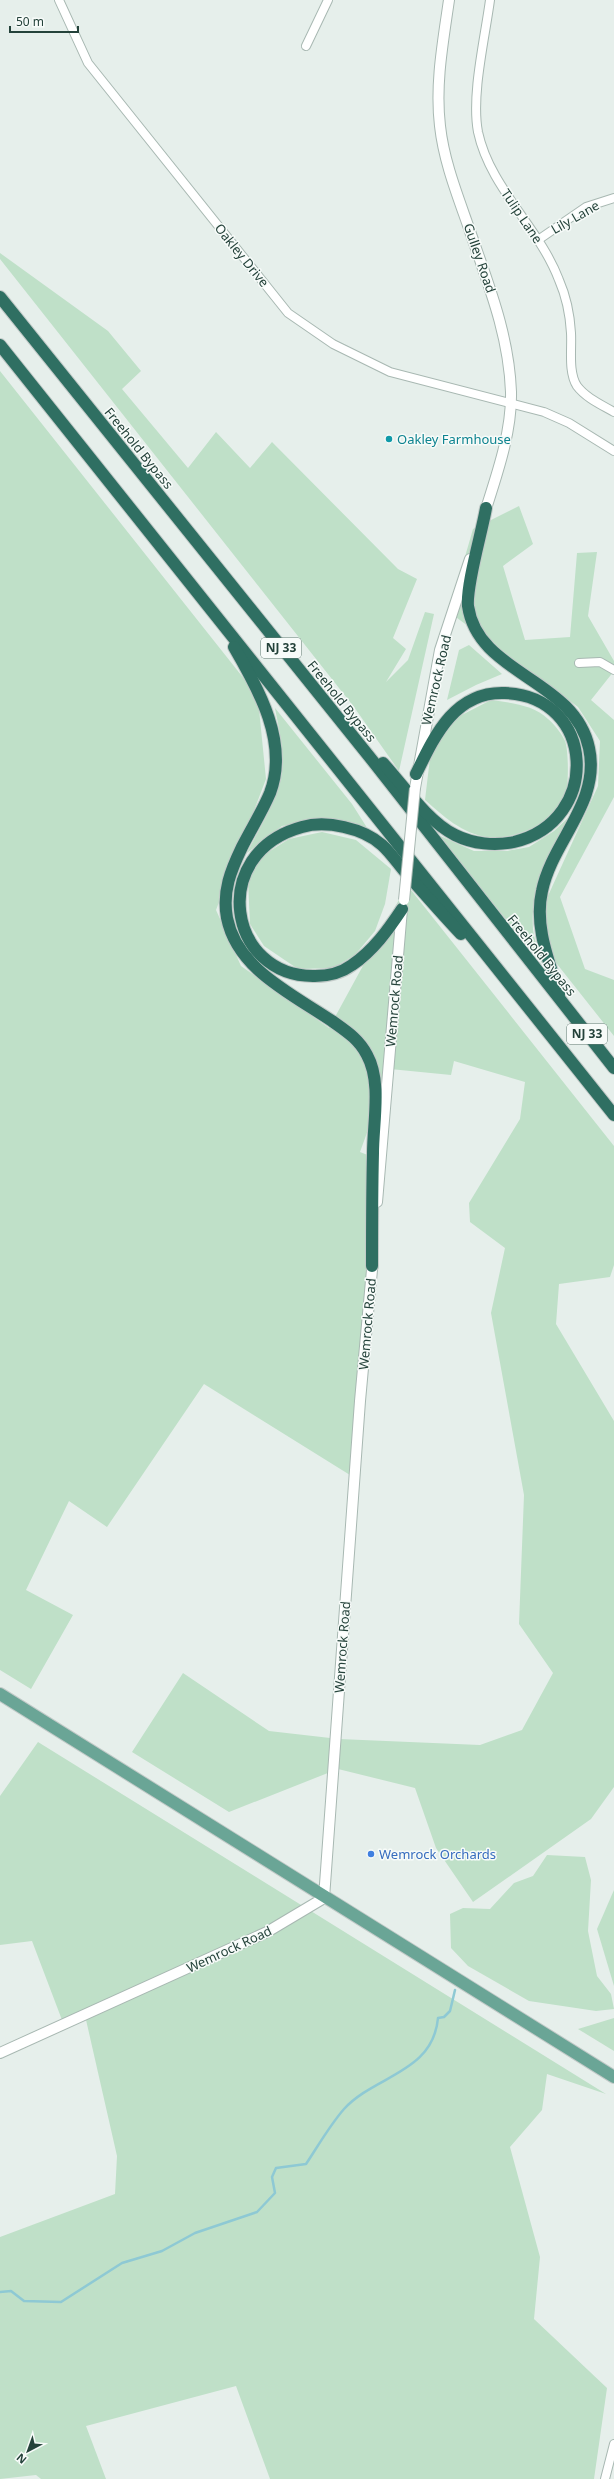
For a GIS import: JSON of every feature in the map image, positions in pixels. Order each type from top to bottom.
[{"type":"highway","name":"Freehold Bypass","points":[[0,297],[264,626],[520,951],[561,999],[614,1068]]},
{"type":"highway","name":"NJ 33","points":[[0,345],[218,620],[257,665],[614,1115]]},
{"type":"highway","points":[[486,508],[468,593],[472,620],[477,632],[489,649],[558,698],[572,713],[585,735],[591,760],[590,779],[585,798],[549,869],[541,892],[540,911],[542,938],[561,999]]},
{"type":"highway","points":[[218,620],[260,695],[273,736],[276,756],[270,793],[228,879],[225,900],[227,920],[234,940],[250,963],[353,1037],[370,1061],[374,1093],[372,1266]]},
{"type":"highway","points":[[264,626],[416,801],[438,824],[455,835],[479,843],[500,844],[528,837],[547,827],[560,815],[572,795],[577,779],[577,760],[570,734],[553,712],[530,698],[501,693],[479,696],[452,713],[437,732],[416,774]]},
{"type":"highway","points":[[403,904],[384,934],[351,966],[326,976],[308,976],[280,969],[258,951],[244,929],[239,904],[243,877],[248,864],[270,842],[288,831],[306,826],[333,825],[348,829],[382,844],[443,914],[522,999]]},
{"type":"main road","points":[[0,1694],[324,1898],[371,1923],[614,2077]]},
{"type":"street","name":"Oakley Drive","points":[[59,0],[88,63],[288,313],[333,344],[390,372],[510,403]]},
{"type":"street","points":[[306,46],[328,0]]},
{"type":"street","name":"Gulley Road","points":[[449,0],[438,91],[440,127],[448,166],[496,304],[505,337],[510,403]]},
{"type":"street","name":"Tulip Lane","points":[[490,0],[477,98],[478,131],[487,160],[495,176],[538,240],[552,264],[565,298],[571,332],[573,378],[582,391],[614,412]]},
{"type":"street","name":"Lily Lane","points":[[538,240],[586,208],[614,198]]},
{"type":"street","points":[[510,403],[544,412],[569,423],[614,451]]},
{"type":"street","name":"Wemrock Road","points":[[0,2053],[267,1932],[324,1898],[360,1401],[403,904],[416,774],[440,650],[502,454],[510,403]]},
{"type":"street","points":[[579,663],[600,662],[614,670]]},
{"type":"street","points":[[605,2479],[614,2444]]},
{"type":"green space","points":[[0,253],[108,331],[141,371],[122,389],[188,468],[216,432],[250,468],[272,442],[398,569],[417,579],[393,638],[406,649],[386,682],[408,660],[425,612],[434,614],[399,771],[354,707],[0,259]]},
{"type":"green space","points":[[0,371],[245,680],[259,709],[266,779],[216,910],[241,966],[329,1028],[407,885],[614,1146],[614,1265],[610,1277],[559,1284],[556,1324],[614,1421],[614,1787],[591,1819],[473,1902],[436,1848],[415,1788],[338,1769],[229,1812],[132,1752],[183,1673],[269,1731],[339,1739],[480,1745],[522,1730],[553,1673],[519,1624],[524,1495],[491,1313],[505,1248],[470,1222],[469,1203],[520,1119],[525,1082],[454,1061],[451,1075],[390,1069],[360,1152],[380,1160],[358,1480],[204,1384],[107,1527],[69,1501],[26,1590],[73,1615],[31,1689],[0,1670]]},
{"type":"green space","points":[[519,506],[533,544],[503,566],[525,640],[570,637],[577,553],[597,552],[588,616],[614,661],[614,671],[591,700],[614,720],[614,797],[560,897],[585,969],[614,980],[614,1036],[538,940],[547,898],[598,786],[600,741],[578,707],[449,612],[473,529]]},
{"type":"green space","points":[[469,645],[502,674],[447,700],[459,650]]},
{"type":"green space","points":[[491,700],[522,705],[542,714],[560,732],[564,738],[566,746],[568,781],[564,801],[557,810],[540,824],[509,836],[487,837],[470,832],[446,818],[425,800],[430,758],[452,720]]},
{"type":"green space","points":[[275,708],[352,804],[371,834],[327,818],[282,826],[247,853],[268,814],[280,783],[282,772],[282,748]]},
{"type":"green space","points":[[569,817],[543,871],[535,899],[533,929],[543,964],[436,834],[474,851],[507,851],[529,847],[554,831]]},
{"type":"green space","points":[[322,832],[356,840],[391,869],[385,904],[375,931],[355,955],[333,968],[298,969],[264,946],[250,924],[248,880],[262,856],[289,839]]},
{"type":"green space","points":[[38,1742],[606,2094],[547,2074],[542,2110],[510,2147],[540,2257],[534,2319],[607,2388],[594,2479],[270,2479],[236,2386],[86,2426],[106,2479],[41,2479],[36,2475],[0,2479],[0,2237],[115,2194],[117,2156],[84,2011],[62,2020],[32,1941],[0,1945],[0,1796]]},
{"type":"green space","points":[[547,1855],[585,1857],[591,1880],[588,1931],[597,1976],[611,1994],[614,2009],[596,2011],[529,2001],[468,1966],[451,1948],[450,1914],[463,1908],[490,1909],[514,1883],[533,1876]]},
{"type":"green space","points":[[614,1890],[614,1986],[597,1929]]},
{"type":"green space","points":[[614,2018],[614,2051],[578,2029]]},
{"type":"waterway","points":[[0,2292],[11,2291],[24,2301],[61,2302],[122,2263],[162,2251],[195,2233],[257,2212],[275,2193],[272,2177],[276,2168],[306,2164],[344,2109],[371,2088],[414,2062],[426,2051],[434,2036],[438,2018],[444,2017],[450,2011],[455,1990]]},
{"type":"place","name":"Oakley Farmhouse","points":[[389,439]]},
{"type":"place","name":"Wemrock Orchards","points":[[371,1854]]}]
